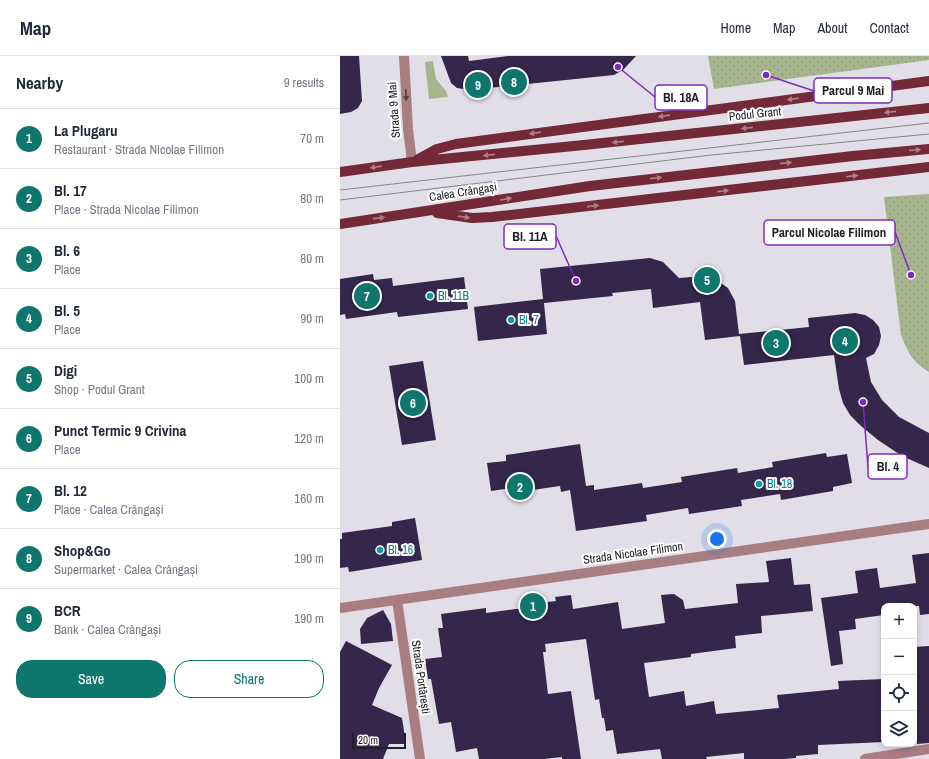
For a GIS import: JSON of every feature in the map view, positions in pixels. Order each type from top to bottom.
[{"type":"main road","points":[[340,172],[412,162],[437,149],[456,144],[929,81]]},
{"type":"main road","name":"Podul Grant","points":[[412,162],[584,146],[929,108]]},
{"type":"main road","name":"Calea Crângași","points":[[340,224],[590,186],[853,156],[929,149]]},
{"type":"main road","points":[[426,211],[472,218],[492,217],[929,167]]},
{"type":"street","name":"Strada 9 Mai","points":[[404,56],[408,129],[412,162]]},
{"type":"street","name":"Strada Nicolae Filimon","points":[[340,608],[929,524]]},
{"type":"street","name":"Strada Portărești","points":[[397,600],[420,759]]},
{"type":"street","points":[[865,759],[929,749]]},
{"type":"green space","points":[[708,56],[929,56],[929,60],[714,89]]},
{"type":"green space","points":[[433,61],[436,79],[446,91],[448,97],[429,99],[425,62]]},
{"type":"green space","points":[[929,194],[929,372],[918,364],[911,356],[901,335],[884,197]]},
{"type":"building","points":[[340,56],[359,56],[362,101],[358,108],[351,112],[340,114]]},
{"type":"building","points":[[441,56],[468,56],[469,61],[508,56],[636,56],[623,70],[614,75],[470,90],[457,88],[451,83]]},
{"type":"building","points":[[650,258],[663,262],[679,278],[704,276],[715,279],[728,288],[735,301],[739,334],[809,327],[808,318],[855,313],[865,315],[873,320],[879,327],[881,336],[879,345],[874,354],[866,358],[871,382],[882,400],[899,417],[929,433],[929,468],[902,456],[878,440],[850,415],[843,403],[839,389],[834,355],[744,365],[740,336],[705,340],[700,302],[653,308],[651,289],[612,293],[613,296],[544,303],[547,334],[478,341],[474,307],[543,299],[540,269]]},
{"type":"building","points":[[373,274],[374,280],[392,278],[393,286],[464,277],[468,309],[398,317],[397,312],[346,319],[345,314],[340,315],[340,279]]},
{"type":"building","points":[[423,361],[436,440],[402,445],[389,366]]},
{"type":"building","points":[[580,444],[586,486],[594,485],[594,490],[642,483],[643,488],[682,482],[681,477],[737,468],[738,473],[773,467],[772,462],[826,453],[827,457],[847,454],[852,483],[833,487],[833,491],[781,500],[780,494],[741,500],[742,506],[689,514],[688,508],[646,515],[647,521],[576,531],[570,490],[561,492],[560,486],[512,493],[511,488],[491,491],[487,463],[506,461],[506,455]]},
{"type":"building","name":"Bl. 16","points":[[415,518],[422,560],[349,572],[348,567],[340,568],[340,539],[342,539],[342,533],[392,526],[392,522]]},
{"type":"building","points":[[929,553],[929,614],[920,615],[919,606],[917,606],[917,603],[881,603],[881,615],[855,619],[856,629],[839,631],[843,664],[831,666],[821,598],[858,593],[855,571],[877,568],[880,588],[916,583],[912,555]]},
{"type":"building","points":[[791,558],[794,585],[810,584],[813,611],[761,616],[762,633],[735,636],[736,648],[691,654],[691,657],[644,663],[649,697],[684,691],[686,706],[714,701],[716,714],[779,708],[777,695],[839,689],[838,681],[881,679],[881,742],[818,745],[818,754],[796,756],[796,758],[784,759],[744,759],[744,753],[706,757],[707,759],[662,759],[660,749],[617,754],[613,730],[606,731],[599,699],[595,700],[586,639],[545,644],[546,652],[543,652],[548,694],[571,691],[581,759],[562,759],[562,757],[544,759],[479,759],[477,748],[456,752],[451,722],[439,724],[431,679],[428,679],[425,659],[442,657],[438,628],[443,628],[441,614],[486,608],[486,613],[524,608],[523,605],[556,601],[555,597],[571,595],[573,609],[618,602],[622,629],[665,623],[661,595],[674,594],[683,600],[685,609],[738,603],[736,584],[769,582],[766,561]]},
{"type":"building","points":[[383,610],[391,624],[393,641],[361,644],[360,629],[367,618]]},
{"type":"building","points":[[346,641],[392,665],[379,688],[372,705],[402,718],[406,744],[389,744],[383,759],[340,759],[340,652]]},
{"type":"building","points":[[929,646],[929,743],[917,744],[917,675],[917,647]]},
{"type":"tram line","points":[[340,190],[929,123]]},
{"type":"tram line","points":[[340,200],[711,155],[929,134]]},
{"type":"place","name":"Bl. 18A","points":[[618,67]]},
{"type":"place","name":"Parcul 9 Mai","points":[[766,75]]},
{"type":"place","name":"Shop&Go","points":[[514,82]]},
{"type":"place","name":"BCR","points":[[478,85]]},
{"type":"place","name":"Parcul Nicolae Filimon","points":[[911,275]]},
{"type":"place","name":"Digi","points":[[707,280]]},
{"type":"place","name":"Bl. 11A","points":[[576,281]]},
{"type":"place","name":"Bl. 12","points":[[367,296]]},
{"type":"place","name":"Bl. 11B","points":[[430,296]]},
{"type":"place","name":"Bl. 7","points":[[511,320]]},
{"type":"place","name":"Bl. 5","points":[[845,341]]},
{"type":"place","name":"Bl. 6","points":[[776,343]]},
{"type":"place","name":"Bl. 4","points":[[863,402]]},
{"type":"place","name":"Punct Termic 9 Crivina","points":[[413,403]]},
{"type":"place","name":"Bl. 18","points":[[759,484]]},
{"type":"place","name":"Bl. 17","points":[[520,487]]},
{"type":"place","name":"Bl. 16","points":[[380,550]]},
{"type":"place","name":"La Plugaru","points":[[533,606]]}]
